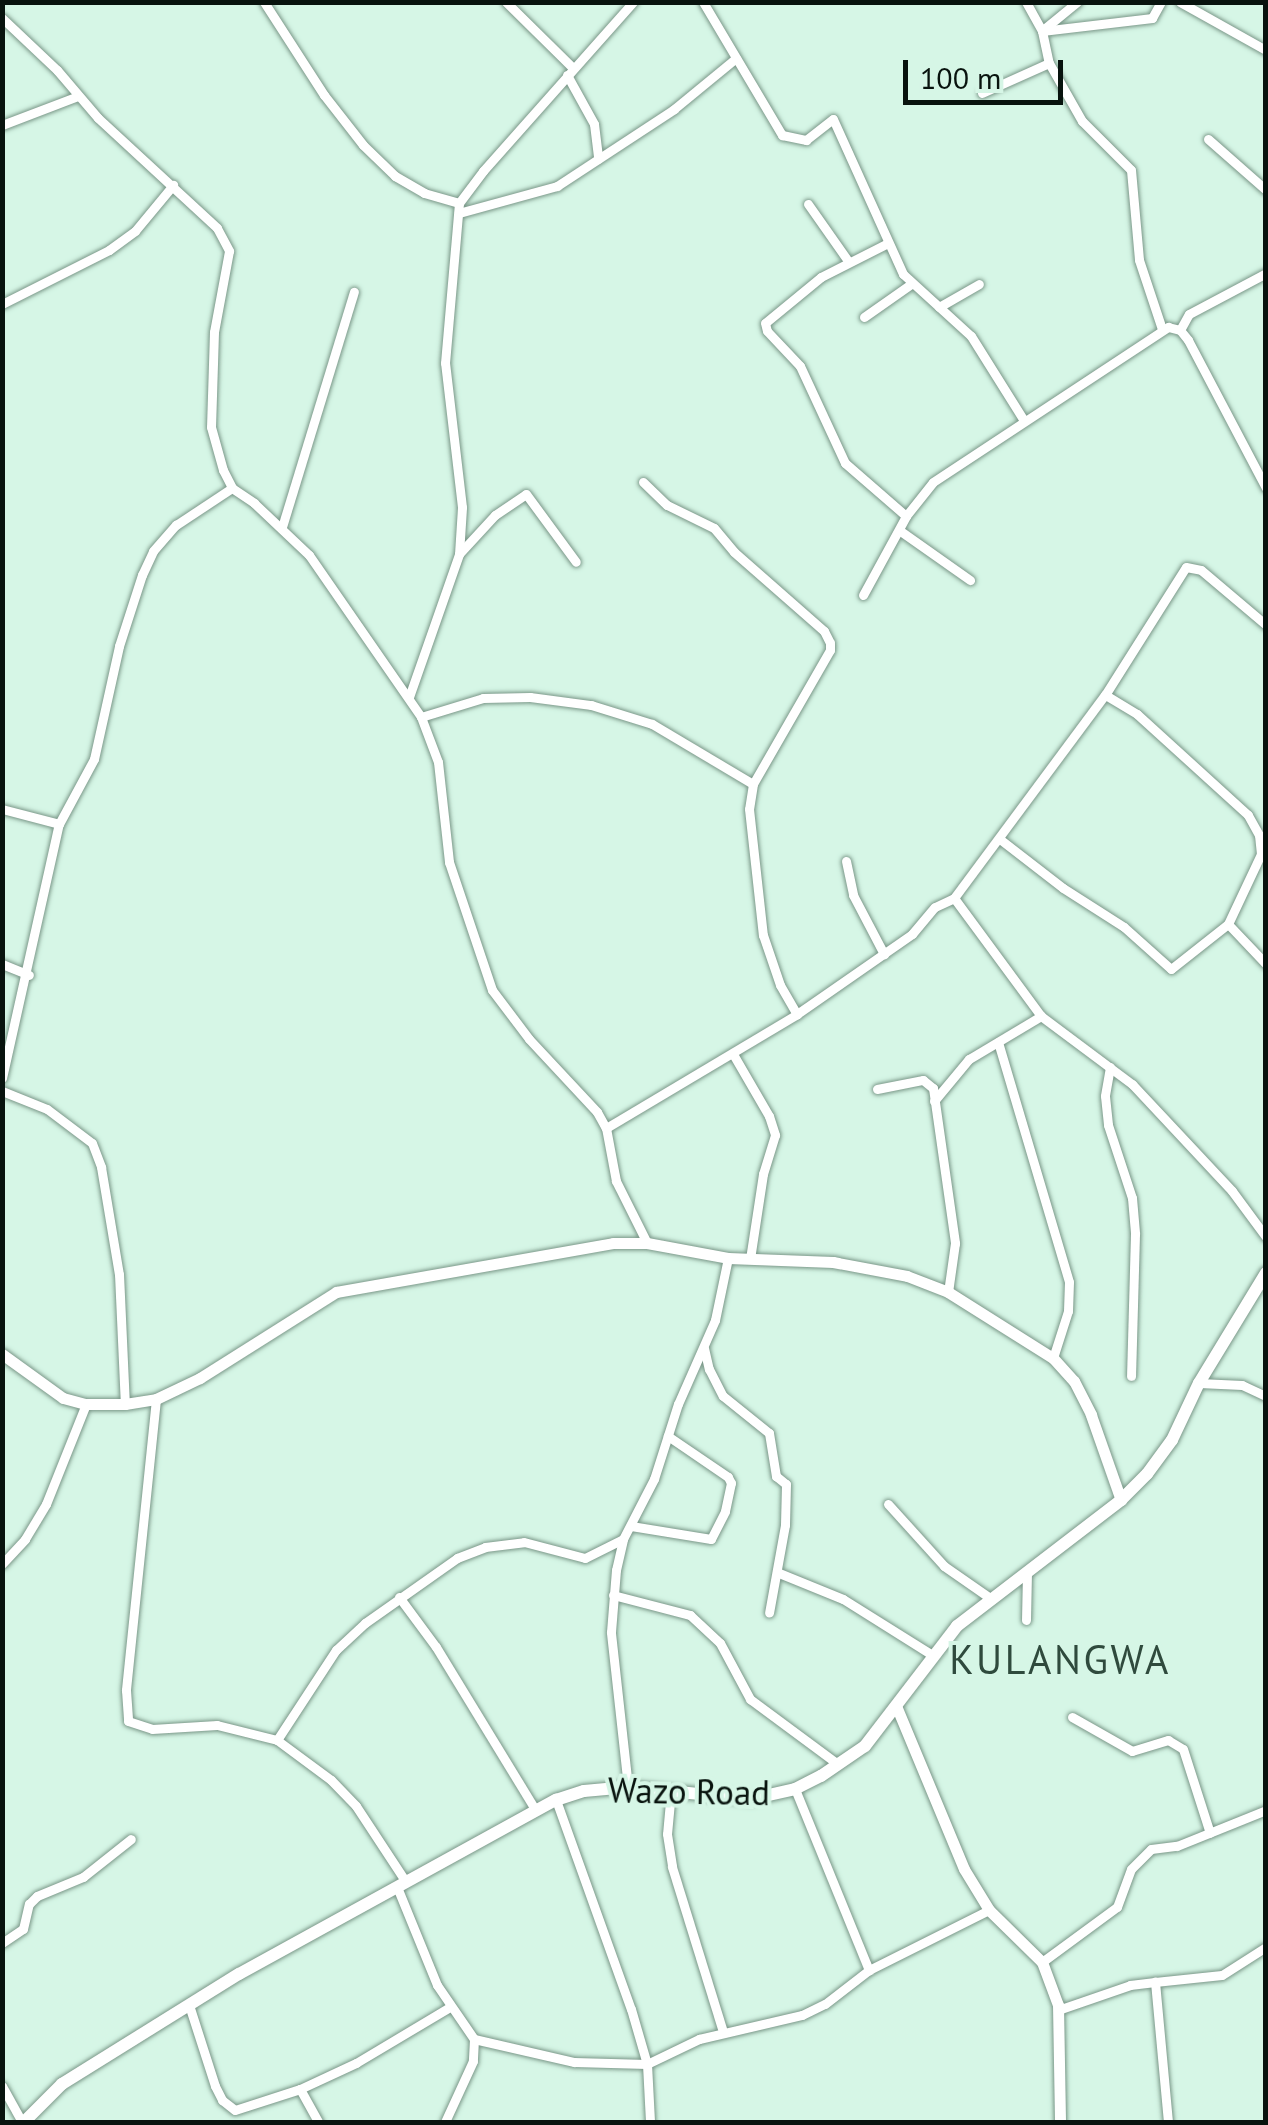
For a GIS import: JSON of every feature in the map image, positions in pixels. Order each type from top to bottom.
[{"type":"main road","name":"Wazo Road","points":[[23,2122],[62,2084],[189,2005],[535,1809],[584,1791],[628,1787],[751,1799],[795,1789],[865,1746],[957,1626],[1121,1500],[1172,1440],[1199,1383],[1266,1273]]},
{"type":"street","points":[[264,2],[324,96],[363,144],[396,176],[424,194],[459,208],[540,194],[674,108],[736,58]]},
{"type":"street","points":[[506,2],[570,71],[594,124],[598,159]]},
{"type":"street","points":[[409,697],[460,554],[462,507],[445,363],[459,208],[570,71],[633,2]]},
{"type":"street","points":[[703,2],[778,130],[788,139],[806,140],[833,119],[886,244],[911,284],[971,336],[1022,420]]},
{"type":"street","points":[[1026,2],[1042,30],[1049,63],[1082,121],[1131,170],[1140,260],[1162,329]]},
{"type":"street","points":[[1042,30],[1077,2]]},
{"type":"street","points":[[1042,30],[1152,18],[1161,2]]},
{"type":"street","points":[[1180,2],[1266,50]]},
{"type":"street","points":[[2,18],[141,160],[206,215],[228,250],[214,332],[211,426],[215,448],[232,488],[282,527],[309,555],[422,717],[438,762],[449,862],[492,990],[606,1128],[616,1181],[647,1244]]},
{"type":"street","points":[[982,94],[1049,63]]},
{"type":"street","points":[[2,125],[78,96]]},
{"type":"street","points":[[1208,139],[1266,190]]},
{"type":"street","points":[[2,304],[110,250],[135,230],[173,184]]},
{"type":"street","points":[[808,204],[848,262]]},
{"type":"street","points":[[886,244],[821,277],[765,323],[767,331],[800,366],[844,463],[906,516]]},
{"type":"street","points":[[1180,330],[1189,314],[1266,273]]},
{"type":"street","points":[[864,318],[911,284]]},
{"type":"street","points":[[939,307],[979,284]]},
{"type":"street","points":[[282,527],[354,292]]},
{"type":"street","points":[[863,594],[906,516],[933,482],[1162,329],[1180,330]]},
{"type":"street","points":[[1180,330],[1232,416],[1266,488]]},
{"type":"street","points":[[644,482],[667,505],[714,528],[830,643],[830,650],[753,784],[750,809],[754,882],[763,935],[780,985],[796,1014]]},
{"type":"street","points":[[2,1078],[29,976],[60,824],[94,759],[124,624],[153,551],[191,512],[232,488]]},
{"type":"street","points":[[460,554],[495,515],[526,494],[576,562]]},
{"type":"street","points":[[899,530],[970,580]]},
{"type":"street","points":[[606,1128],[796,1014],[912,934],[935,907],[954,898],[1001,840],[1105,695],[1186,567],[1201,570],[1266,625]]},
{"type":"street","points":[[1001,840],[1062,888],[1124,928],[1171,969],[1228,924],[1261,854],[1260,835],[1248,815],[1137,714],[1105,695]]},
{"type":"street","points":[[422,717],[483,698],[530,696],[592,705],[624,713],[666,732],[753,784]]},
{"type":"street","points":[[2,809],[60,824]]},
{"type":"street","points":[[846,861],[853,895],[884,954]]},
{"type":"street","points":[[954,898],[1041,1016],[1110,1067],[1204,1160],[1266,1236]]},
{"type":"street","points":[[1228,924],[1266,964]]},
{"type":"street","points":[[2,964],[29,976]]},
{"type":"street","points":[[934,1101],[970,1059],[1041,1016]]},
{"type":"street","points":[[998,1042],[1068,1282],[1068,1311],[1052,1358]]},
{"type":"street","points":[[733,1054],[770,1116],[774,1135],[763,1174],[750,1259]]},
{"type":"street","points":[[1110,1067],[1105,1096],[1108,1124],[1132,1198],[1135,1234],[1131,1376]]},
{"type":"street","points":[[876,1089],[930,1082],[955,1243],[948,1292]]},
{"type":"street","points":[[2,1092],[47,1109],[92,1143],[101,1167],[119,1274],[125,1404]]},
{"type":"street","points":[[2,1354],[36,1383],[86,1404],[125,1404],[156,1399],[200,1378],[336,1292],[564,1249],[647,1244],[728,1258],[834,1262],[907,1276],[948,1292],[1052,1358],[1074,1381],[1091,1415],[1121,1500]]},
{"type":"street","points":[[628,1787],[610,1632],[623,1540],[654,1479],[704,1348],[724,1294],[728,1258]]},
{"type":"street","points":[[704,1348],[708,1369],[723,1396],[769,1432],[776,1476],[786,1484],[779,1573],[770,1613]]},
{"type":"street","points":[[1199,1383],[1242,1386],[1266,1396]]},
{"type":"street","points":[[156,1399],[125,1713],[135,1726],[216,1725],[277,1740],[331,1780],[356,1806],[402,1884],[419,1948],[450,2007],[474,2039],[473,2060],[446,2122]]},
{"type":"street","points":[[2,1564],[26,1539],[46,1504],[86,1404]]},
{"type":"street","points":[[631,1526],[711,1539],[726,1511],[731,1483],[728,1477],[668,1436]]},
{"type":"street","points":[[888,1504],[944,1566],[990,1598]]},
{"type":"street","points":[[277,1740],[336,1650],[399,1597],[457,1558],[485,1547],[524,1542],[585,1558],[623,1540]]},
{"type":"street","points":[[779,1573],[843,1599],[934,1656]]},
{"type":"street","points":[[1026,1573],[1026,1620]]},
{"type":"street","points":[[613,1595],[690,1615],[720,1643],[750,1699],[838,1764]]},
{"type":"street","points":[[399,1597],[436,1647],[535,1809]]},
{"type":"street","points":[[897,1708],[945,1830],[989,1910],[1042,1962],[1058,2010],[1060,2122]]},
{"type":"street","points":[[1072,1717],[1132,1751],[1168,1740],[1184,1749],[1210,1832]]},
{"type":"street","points":[[795,1789],[868,1970]]},
{"type":"street","points":[[671,1791],[668,1834],[672,1867],[723,2032]]},
{"type":"street","points":[[556,1800],[611,1948],[647,2064],[650,2122]]},
{"type":"street","points":[[1042,1962],[1117,1907],[1132,1868],[1143,1856],[1266,1810]]},
{"type":"street","points":[[2,1942],[23,1929],[30,1904],[37,1896],[82,1876],[131,1839]]},
{"type":"street","points":[[474,2039],[574,2062],[647,2064],[723,2032],[802,2015],[826,2004],[868,1970],[989,1910]]},
{"type":"street","points":[[1058,2010],[1130,1984],[1222,1975],[1266,1947]]},
{"type":"street","points":[[1155,1982],[1168,2122]]},
{"type":"street","points":[[189,2005],[206,2062],[229,2109],[244,2108],[300,2089],[390,2045],[450,2007]]},
{"type":"street","points":[[2,2086],[23,2122]]},
{"type":"street","points":[[300,2089],[318,2122]]},
{"type":"district","name":"KULANGWA","points":[[1060,1659]]}]
